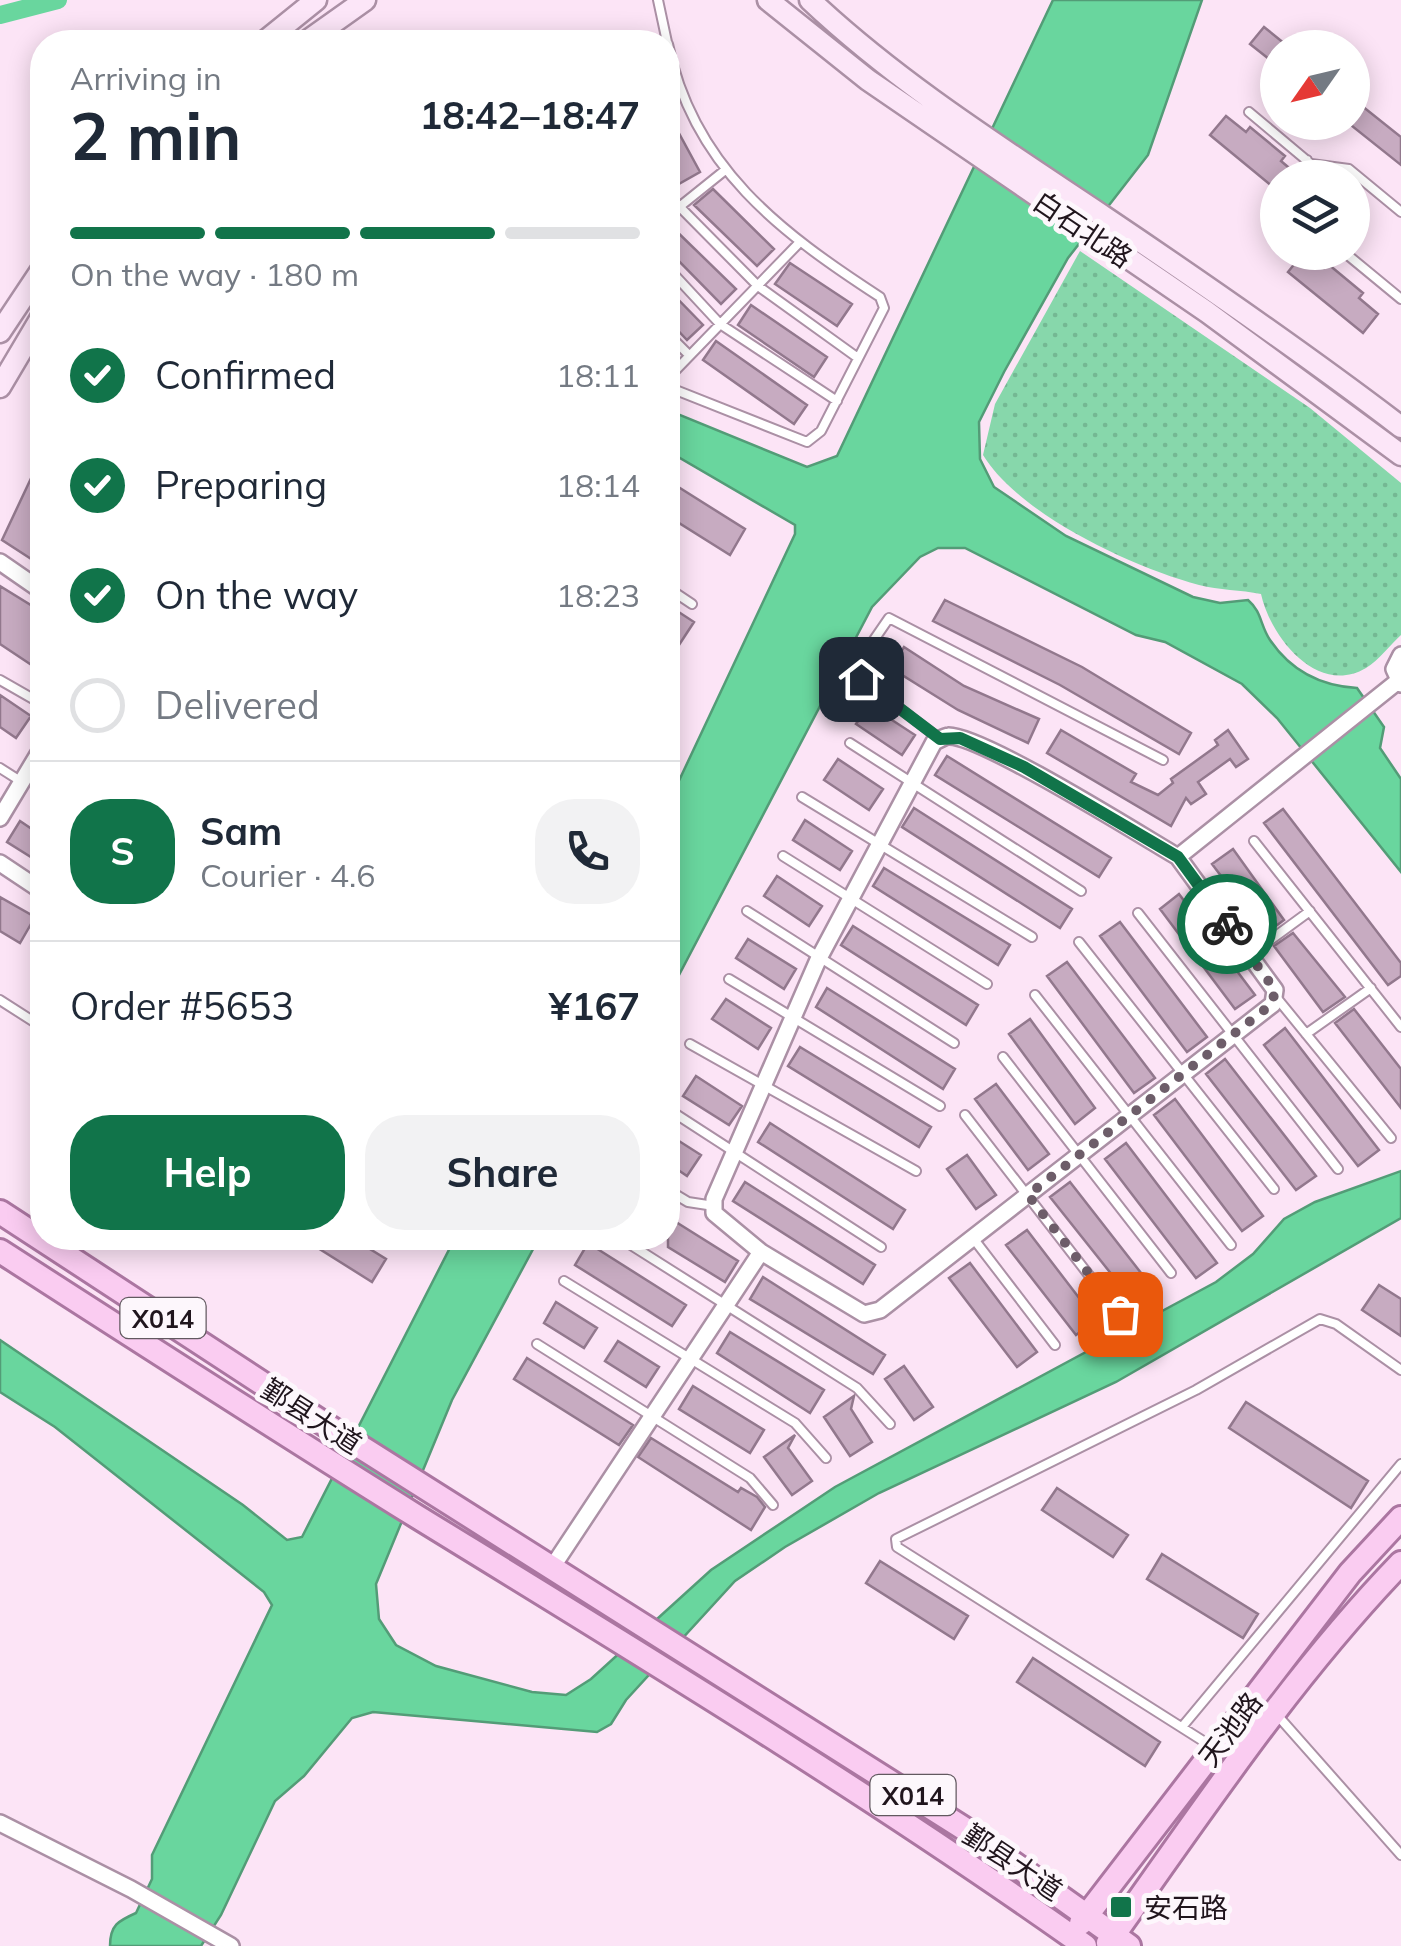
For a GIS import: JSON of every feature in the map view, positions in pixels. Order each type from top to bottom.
[{"type":"main road","points":[[279,30],[316,0]]},
{"type":"main road","points":[[323,30],[365,0]]},
{"type":"main road","name":"白石北路","points":[[768,0],[868,80],[1311,385],[1401,455]]},
{"type":"main road","name":"白石北路","points":[[810,0],[880,60],[988,139],[1401,427]]},
{"type":"main road","points":[[0,332],[30,288]]},
{"type":"main road","points":[[0,388],[30,337]]},
{"type":"main road","name":"鄞县大道","points":[[0,1212],[30,1227]]},
{"type":"main road","name":"鄞县大道","points":[[73,1250],[326,1426],[691,1654],[1088,1913],[1117,1942]]},
{"type":"main road","name":"鄞县大道","points":[[0,1251],[947,1847],[1075,1943]]},
{"type":"main road","name":"天池路","points":[[1075,1943],[1088,1913],[1350,1573],[1401,1518]]},
{"type":"main road","name":"天池路","points":[[1117,1942],[1276,1713],[1366,1600],[1401,1563]]},
{"type":"street","points":[[0,562],[30,583]]},
{"type":"street","points":[[1178,857],[1400,683],[1394,669],[1401,655]]},
{"type":"street","points":[[960,738],[1024,767],[1178,857],[1276,997],[880,1310],[864,1314],[761,1252],[714,1213],[714,1206],[818,960],[911,781],[940,739],[960,738]]},
{"type":"street","points":[[0,818],[30,768]]},
{"type":"street","points":[[0,863],[30,883]]},
{"type":"street","points":[[553,1566],[761,1252]]},
{"type":"street","points":[[0,1823],[131,1888],[231,1946]]},
{"type":"lane","points":[[658,0],[664,30]]},
{"type":"lane","points":[[680,95],[724,170],[798,244],[880,297],[884,308],[821,430],[807,442],[680,391]]},
{"type":"lane","points":[[1249,112],[1307,160]]},
{"type":"lane","points":[[680,204],[724,170]]},
{"type":"lane","points":[[1370,186],[1401,212]]},
{"type":"lane","points":[[680,211],[758,286],[858,358]]},
{"type":"lane","points":[[680,365],[798,244]]},
{"type":"lane","points":[[1366,270],[1401,298]]},
{"type":"lane","points":[[680,281],[720,324],[836,400]]},
{"type":"lane","points":[[680,347],[689,356]]},
{"type":"lane","points":[[680,596],[692,604]]},
{"type":"lane","points":[[940,739],[861,679],[856,666],[889,618],[1163,760]]},
{"type":"lane","points":[[0,680],[30,697]]},
{"type":"lane","points":[[850,743],[1081,891]]},
{"type":"lane","points":[[0,768],[22,782]]},
{"type":"lane","points":[[802,797],[1032,937]]},
{"type":"lane","points":[[1254,840],[1401,1027]]},
{"type":"lane","points":[[783,856],[987,984]]},
{"type":"lane","points":[[747,911],[818,960],[954,1043]]},
{"type":"lane","points":[[1250,955],[1310,911]]},
{"type":"lane","points":[[1138,913],[1338,1169]]},
{"type":"lane","points":[[1079,942],[1274,1189]]},
{"type":"lane","points":[[729,979],[940,1106]]},
{"type":"lane","points":[[1306,1034],[1370,988]]},
{"type":"lane","points":[[1035,995],[1231,1245]]},
{"type":"lane","points":[[1276,997],[1391,1138]]},
{"type":"lane","points":[[0,1000],[30,1019]]},
{"type":"lane","points":[[690,1044],[916,1171]]},
{"type":"lane","points":[[1002,1057],[1170,1274]]},
{"type":"lane","points":[[965,1115],[1120,1314]]},
{"type":"lane","points":[[680,1117],[881,1247]]},
{"type":"lane","points":[[680,1197],[714,1206]]},
{"type":"lane","points":[[973,1238],[1054,1346]]},
{"type":"lane","points":[[639,1250],[856,1388],[890,1424]]},
{"type":"lane","points":[[564,1281],[795,1422],[826,1458]]},
{"type":"lane","points":[[1215,1748],[897,1547],[896,1539],[1196,1390],[1320,1319],[1336,1324],[1401,1370]]},
{"type":"lane","points":[[537,1344],[750,1478],[773,1505]]},
{"type":"lane","points":[[1182,1727],[1401,1464]]},
{"type":"lane","points":[[1276,1713],[1401,1855]]},
{"type":"shaded area","points":[[1053,0],[1202,0],[1148,155],[1068,258],[1004,372],[979,422],[980,459],[994,487],[1066,536],[1193,597],[1220,603],[1248,600],[1270,640],[1288,660],[1320,680],[1357,688],[1384,727],[1380,748],[1401,779],[1401,872],[1277,718],[1242,684],[1165,642],[1136,635],[965,548],[938,548],[920,557],[872,607],[680,973],[680,778],[795,534],[795,525],[680,458],[680,415],[807,467],[837,456]]},
{"type":"shaded area","points":[[1080,251],[1310,408],[1401,483],[1401,635],[1371,665],[1348,675],[1330,675],[1314,668],[1285,644],[1261,594],[1199,585],[1111,552],[1023,498],[983,455],[995,404]]},
{"type":"shaded area","points":[[1401,1171],[1401,1218],[1116,1382],[879,1493],[735,1581],[626,1700],[611,1724],[597,1732],[373,1712],[352,1718],[304,1776],[275,1801],[221,1915],[201,1946],[110,1946],[116,1925],[136,1913],[152,1879],[152,1855],[272,1605],[264,1592],[55,1427],[0,1392],[0,1340],[243,1505],[287,1540],[302,1537],[449,1250],[533,1250],[452,1400],[376,1584],[379,1619],[396,1645],[436,1666],[532,1692],[566,1695],[591,1679],[711,1570],[835,1487],[1216,1282],[1253,1254],[1284,1219],[1315,1202]]},
{"type":"building","points":[[1260,32],[1260,52],[1250,44]]},
{"type":"building","points":[[1370,112],[1401,137],[1401,165],[1370,140]]},
{"type":"building","points":[[1226,116],[1246,132],[1250,127],[1260,140],[1266,140],[1285,156],[1282,160],[1260,160],[1260,176],[1210,135]]},
{"type":"building","points":[[680,135],[700,172],[680,183]]},
{"type":"building","points":[[713,189],[774,249],[757,266],[694,205]]},
{"type":"building","points":[[680,235],[736,289],[721,304],[680,262]]},
{"type":"building","points":[[790,263],[852,304],[837,326],[775,284]]},
{"type":"building","points":[[1335,270],[1363,293],[1359,298],[1378,314],[1363,333],[1288,272]]},
{"type":"building","points":[[680,301],[703,325],[687,340],[680,333]]},
{"type":"building","points":[[751,305],[827,357],[814,377],[738,325]]},
{"type":"building","points":[[716,341],[807,405],[794,424],[703,360]]},
{"type":"building","points":[[30,480],[30,558],[2,540]]},
{"type":"building","points":[[680,488],[745,529],[730,555],[680,524]]},
{"type":"building","points":[[0,586],[30,605],[30,664],[0,644]]},
{"type":"building","points":[[945,600],[1082,667],[1191,733],[1179,754],[1060,685],[933,621]]},
{"type":"building","points":[[680,613],[694,622],[680,643]]},
{"type":"building","points":[[904,647],[964,686],[1039,719],[1028,743],[958,710],[891,668]]},
{"type":"building","points":[[0,695],[30,715],[16,738],[0,727]]},
{"type":"building","points":[[869,705],[915,735],[902,755],[856,724]]},
{"type":"building","points":[[1061,730],[1136,774],[1131,782],[1158,795],[1173,783],[1171,779],[1218,745],[1215,740],[1228,730],[1248,759],[1236,767],[1230,759],[1198,782],[1206,794],[1191,804],[1186,798],[1171,826],[1047,753]]},
{"type":"building","points":[[947,756],[1111,858],[1099,877],[935,775]]},
{"type":"building","points":[[838,759],[883,789],[869,810],[824,780]]},
{"type":"building","points":[[914,808],[1072,909],[1060,928],[902,827]]},
{"type":"building","points":[[1283,809],[1401,963],[1401,976],[1388,985],[1264,823]]},
{"type":"building","points":[[805,820],[852,851],[840,870],[793,840]]},
{"type":"building","points":[[20,821],[30,828],[30,856],[7,842]]},
{"type":"building","points":[[1233,849],[1284,920],[1265,934],[1212,864]]},
{"type":"building","points":[[884,868],[1010,945],[998,965],[873,886]]},
{"type":"building","points":[[777,876],[822,906],[809,926],[764,896]]},
{"type":"building","points":[[1179,894],[1255,995],[1235,1009],[1160,909]]},
{"type":"building","points":[[0,897],[30,914],[30,926],[20,943],[0,931]]},
{"type":"building","points":[[1120,922],[1207,1037],[1187,1052],[1100,936]]},
{"type":"building","points":[[853,926],[978,1005],[966,1025],[841,945]]},
{"type":"building","points":[[1293,933],[1345,997],[1323,1012],[1274,946]]},
{"type":"building","points":[[748,939],[796,969],[784,989],[736,958]]},
{"type":"building","points":[[1067,962],[1155,1078],[1134,1093],[1047,976]]},
{"type":"building","points":[[827,988],[955,1069],[943,1089],[816,1007]]},
{"type":"building","points":[[726,999],[771,1028],[758,1049],[712,1019]]},
{"type":"building","points":[[1354,1009],[1401,1069],[1401,1108],[1335,1023]]},
{"type":"building","points":[[1030,1019],[1095,1108],[1075,1124],[1009,1034]]},
{"type":"building","points":[[1285,1028],[1379,1150],[1358,1166],[1264,1045]]},
{"type":"building","points":[[800,1047],[931,1127],[919,1147],[788,1066]]},
{"type":"building","points":[[1225,1059],[1316,1176],[1296,1190],[1206,1074]]},
{"type":"building","points":[[696,1076],[742,1106],[729,1125],[683,1096]]},
{"type":"building","points":[[996,1084],[1049,1154],[1028,1170],[975,1099]]},
{"type":"building","points":[[1175,1099],[1263,1216],[1242,1231],[1154,1115]]},
{"type":"building","points":[[770,1123],[905,1210],[893,1229],[758,1142]]},
{"type":"building","points":[[680,1142],[701,1155],[687,1176],[680,1171]]},
{"type":"building","points":[[1126,1143],[1217,1263],[1196,1278],[1105,1159]]},
{"type":"building","points":[[967,1155],[996,1195],[976,1209],[947,1169]]},
{"type":"building","points":[[745,1182],[875,1265],[863,1284],[733,1201]]},
{"type":"building","points":[[1070,1182],[1159,1296],[1140,1310],[1050,1197]]},
{"type":"building","points":[[680,1225],[738,1261],[725,1282],[673,1250],[680,1250]]},
{"type":"building","points":[[1027,1230],[1096,1320],[1076,1335],[1006,1245]]},
{"type":"building","points":[[321,1250],[371,1250],[386,1259],[372,1282]]},
{"type":"building","points":[[584,1250],[599,1250],[686,1305],[672,1326],[575,1265]]},
{"type":"building","points":[[970,1263],[1037,1352],[1017,1367],[949,1278]]},
{"type":"building","points":[[763,1277],[885,1355],[873,1374],[750,1299]]},
{"type":"building","points":[[1379,1285],[1401,1299],[1401,1336],[1362,1310]]},
{"type":"building","points":[[556,1302],[597,1328],[584,1348],[544,1323]]},
{"type":"building","points":[[730,1332],[824,1390],[810,1413],[717,1353]]},
{"type":"building","points":[[618,1341],[659,1367],[646,1387],[605,1361]]},
{"type":"building","points":[[527,1358],[633,1425],[619,1445],[514,1379]]},
{"type":"building","points":[[904,1366],[933,1407],[914,1420],[885,1379]]},
{"type":"building","points":[[693,1386],[764,1430],[750,1453],[679,1409]]},
{"type":"building","points":[[854,1396],[851,1409],[872,1442],[850,1456],[824,1417]]},
{"type":"building","points":[[1246,1402],[1368,1481],[1351,1508],[1229,1428]]},
{"type":"building","points":[[795,1435],[788,1448],[812,1481],[792,1495],[764,1457]]},
{"type":"building","points":[[651,1438],[738,1492],[741,1488],[757,1497],[765,1507],[751,1530],[638,1457]]},
{"type":"building","points":[[1057,1488],[1128,1535],[1113,1557],[1042,1510]]},
{"type":"building","points":[[1162,1554],[1258,1614],[1243,1638],[1147,1579]]},
{"type":"building","points":[[880,1561],[968,1616],[954,1639],[866,1583]]},
{"type":"building","points":[[1033,1658],[1160,1742],[1145,1766],[1017,1682]]},
{"type":"waterway","points":[[0,15],[58,0]]},
{"type":"way so far","points":[[1120,1314],[1028,1195],[1272,1004],[1275,990],[1227,924]]},
{"type":"place","name":"安石路","points":[[1121,1907]]},
{"type":"route","points":[[861,679],[940,739],[960,738],[1024,767],[1178,857],[1227,924]]}]
